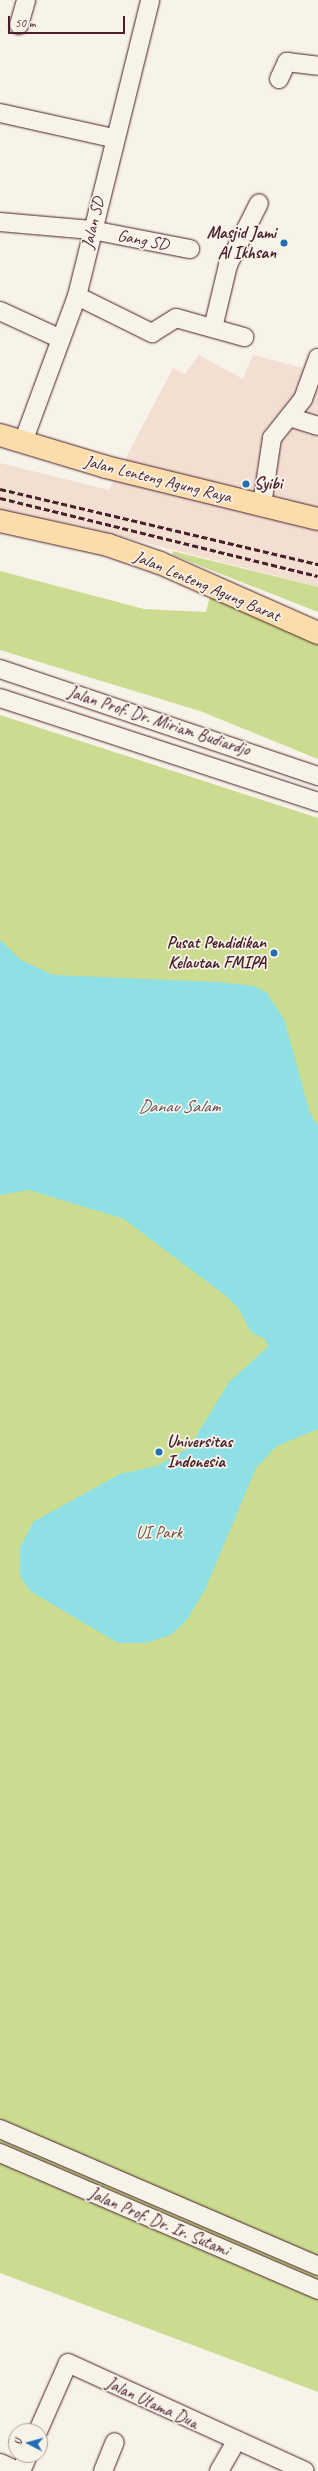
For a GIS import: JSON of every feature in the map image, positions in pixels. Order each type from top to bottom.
[{"type":"main road","name":"Jalan Lenteng Agung Raya","points":[[0,435],[318,519]]},
{"type":"main road","name":"Jalan Lenteng Agung Barat","points":[[0,522],[108,545],[160,563],[318,633]]},
{"type":"street","points":[[19,25],[26,0]]},
{"type":"street","name":"Jalan SD","points":[[23,442],[77,296],[113,138],[150,0]]},
{"type":"street","points":[[279,79],[287,62],[318,66]]},
{"type":"street","points":[[0,113],[113,138]]},
{"type":"street","points":[[213,328],[228,265],[259,202]]},
{"type":"street","name":"Gang SD","points":[[0,222],[92,230],[190,249]]},
{"type":"street","points":[[77,296],[152,333],[176,318],[244,337]]},
{"type":"street","points":[[0,311],[61,339]]},
{"type":"street","points":[[262,505],[272,438],[306,392],[318,358]]},
{"type":"street","points":[[289,417],[318,426]]},
{"type":"street","name":"Jalan Prof. Dr. Miriam Budiardjo","points":[[0,669],[318,776]]},
{"type":"street","name":"Jalan Prof. Dr. Miriam Budiardjo","points":[[0,698],[318,802]]},
{"type":"street","name":"Jalan Prof. Dr. Ir. Sutami","points":[[0,2129],[318,2266]]},
{"type":"street","name":"Jalan Prof. Dr. Ir. Sutami","points":[[0,2153],[318,2290]]},
{"type":"street","name":"Jalan Utama Dua","points":[[42,2423],[68,2363],[236,2442],[305,2471]]},
{"type":"street","points":[[103,2471],[115,2442]]},
{"type":"street","points":[[219,2471],[236,2442]]},
{"type":"street","points":[[0,2464],[17,2471]]},
{"type":"shaded area","points":[[309,353],[318,355],[318,587],[76,525],[0,511],[0,463],[109,490],[173,368],[185,374],[199,355],[243,379],[253,355],[303,368]]},
{"type":"green space","points":[[172,551],[318,587],[318,612],[173,555]]},
{"type":"green space","points":[[0,571],[144,609],[206,612],[211,592],[318,641],[318,759],[200,711],[0,650]]},
{"type":"green space","name":"UI Park","points":[[0,715],[318,818],[318,2392],[0,2273]]},
{"type":"water","name":"Danau Salam","points":[[0,940],[21,960],[53,975],[218,982],[254,986],[266,992],[284,1019],[310,1113],[318,1126],[318,1429],[277,1446],[256,1468],[205,1590],[186,1621],[171,1635],[146,1643],[118,1643],[30,1591],[20,1576],[20,1548],[33,1522],[120,1474],[157,1466],[189,1448],[229,1382],[268,1347],[265,1339],[251,1332],[239,1309],[226,1296],[124,1219],[29,1190],[0,1195]]},
{"type":"railway","points":[[0,489],[318,564]]},
{"type":"railway","points":[[0,498],[318,576]]},
{"type":"place","name":"Masjid Jami Al Ikhsan","points":[[284,243]]},
{"type":"place","name":"Syibi","points":[[246,484]]},
{"type":"place","name":"Pusat Pendidikan Kelautan FMIPA","points":[[274,953]]},
{"type":"place","name":"Universitas Indonesia","points":[[159,1452]]}]
